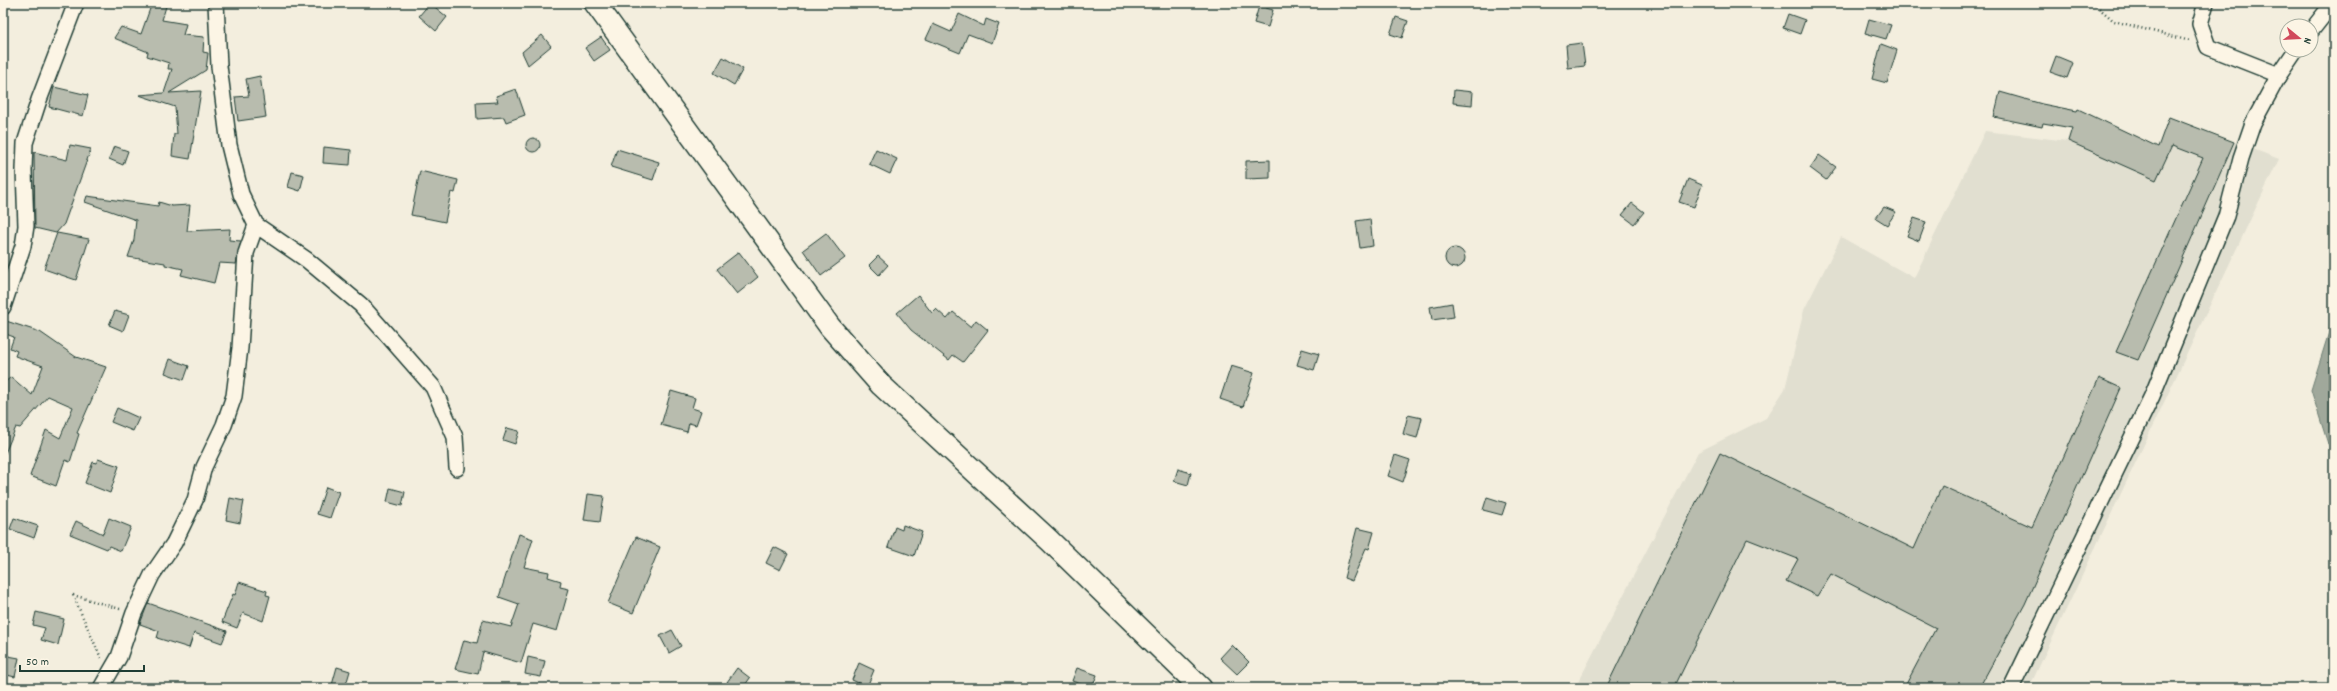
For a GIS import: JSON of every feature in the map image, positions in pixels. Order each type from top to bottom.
[{"type":"street","points":[[3,307],[23,246],[26,226],[24,170],[25,143],[39,100],[76,3]]},
{"type":"street","points":[[216,3],[219,66],[229,145],[241,194],[256,225],[307,260],[361,305],[433,387],[455,437],[457,468]]},
{"type":"street","points":[[595,3],[830,327],[881,385],[1049,540],[1201,688]]},
{"type":"street","points":[[2206,3],[2200,24],[2208,47],[2279,75]]},
{"type":"street","points":[[2319,21],[2333,3]]},
{"type":"street","points":[[2011,688],[2152,396],[2226,216],[2241,158],[2253,123],[2279,75],[2291,58]]},
{"type":"street","points":[[105,682],[119,657],[134,614],[152,575],[174,543],[195,500],[204,467],[224,425],[231,403],[240,348],[246,253],[256,225]]},
{"type":"path","points":[[2093,3],[2114,21],[2172,35],[2208,47]]},
{"type":"path","points":[[105,682],[73,595],[134,614]]},
{"type":"shaded area","points":[[2078,109],[2158,147],[2169,117],[2279,159],[2029,688],[1575,688],[1698,452],[1766,418],[1785,389],[1804,310],[1841,237],[1914,278],[1985,131],[2067,141]]},
{"type":"shaded area","points":[[2334,316],[2334,449],[2328,444],[2311,390]]},
{"type":"building","points":[[152,3],[167,3],[162,20],[186,24],[183,35],[204,37],[203,52],[208,53],[206,70],[169,93],[201,91],[190,159],[172,156],[174,134],[177,134],[175,107],[139,95],[164,93],[172,69],[168,69],[169,63],[147,56],[148,52],[114,38],[121,27],[141,34]]},
{"type":"building","points":[[430,3],[447,17],[436,31],[419,16]]},
{"type":"building","points":[[1259,6],[1273,10],[1268,27],[1254,23]]},
{"type":"building","points":[[959,14],[984,26],[986,19],[999,24],[992,43],[968,34],[960,53],[926,39],[933,24],[951,32]]},
{"type":"building","points":[[1788,14],[1805,20],[1800,34],[1783,28]]},
{"type":"building","points":[[1396,17],[1408,21],[1402,38],[1390,34]]},
{"type":"building","points":[[1869,19],[1891,25],[1886,39],[1865,33]]},
{"type":"building","points":[[542,35],[551,46],[528,65],[522,52]]},
{"type":"building","points":[[601,37],[610,50],[594,61],[585,48]]},
{"type":"building","points":[[1582,43],[1585,66],[1568,68],[1566,45]]},
{"type":"building","points":[[1881,44],[1897,50],[1887,83],[1872,79]]},
{"type":"building","points":[[2056,56],[2073,63],[2067,78],[2050,72]]},
{"type":"building","points":[[723,57],[743,69],[734,85],[714,73]]},
{"type":"building","points":[[260,76],[266,117],[238,121],[235,97],[249,96],[246,79]]},
{"type":"building","points":[[54,87],[88,95],[83,116],[49,107]]},
{"type":"building","points":[[516,89],[525,115],[506,122],[504,117],[477,119],[476,103],[498,102],[496,96]]},
{"type":"building","points":[[1454,90],[1473,92],[1472,105],[1453,103]]},
{"type":"building","points":[[2000,92],[2042,104],[2077,111],[2078,109],[2158,147],[2169,117],[2234,142],[2138,360],[2116,352],[2203,158],[2172,146],[2156,180],[2068,141],[2072,128],[2043,123],[2042,127],[1994,117]]},
{"type":"building","points":[[530,138],[536,138],[540,142],[540,148],[536,152],[530,152],[526,148],[526,142]]},
{"type":"building","points":[[70,145],[91,149],[64,224],[56,233],[35,228],[34,152],[67,160]]},
{"type":"building","points":[[114,146],[128,151],[123,165],[109,159]]},
{"type":"building","points":[[324,147],[351,150],[350,165],[323,163]]},
{"type":"building","points":[[617,149],[659,162],[653,180],[611,167]]},
{"type":"building","points":[[876,149],[897,159],[890,174],[869,164]]},
{"type":"building","points":[[1819,155],[1836,167],[1826,180],[1810,168]]},
{"type":"building","points":[[1270,160],[1270,178],[1246,179],[1246,161]]},
{"type":"building","points":[[420,171],[458,180],[455,193],[451,192],[445,222],[411,215]]},
{"type":"building","points":[[292,172],[304,175],[300,191],[288,187]]},
{"type":"building","points":[[1688,179],[1702,185],[1694,207],[1679,202]]},
{"type":"building","points":[[87,196],[158,206],[159,202],[172,206],[190,205],[187,231],[230,229],[229,240],[241,241],[236,264],[219,263],[214,283],[181,275],[183,269],[165,265],[165,263],[128,257],[134,240],[136,220],[85,202]]},
{"type":"building","points":[[1632,203],[1644,212],[1634,224],[1622,215]]},
{"type":"building","points":[[1884,207],[1896,212],[1887,225],[1876,218]]},
{"type":"building","points":[[1914,218],[1926,222],[1919,241],[1907,236]]},
{"type":"building","points":[[1370,219],[1373,246],[1360,248],[1356,221]]},
{"type":"building","points":[[57,233],[89,239],[76,280],[44,269]]},
{"type":"building","points":[[826,233],[845,258],[821,276],[803,250]]},
{"type":"building","points":[[1455,248],[1462,251],[1465,258],[1462,265],[1455,268],[1448,265],[1445,258],[1448,251]]},
{"type":"building","points":[[739,252],[758,277],[737,294],[717,269]]},
{"type":"building","points":[[878,256],[888,265],[879,275],[869,265]]},
{"type":"building","points":[[918,295],[932,313],[936,309],[947,319],[953,312],[971,327],[976,320],[988,330],[963,362],[953,355],[949,360],[911,330],[897,313]]},
{"type":"building","points":[[1452,303],[1454,317],[1432,320],[1430,307]]},
{"type":"building","points":[[115,311],[129,315],[123,331],[109,325]]},
{"type":"building","points":[[3,320],[40,332],[76,357],[106,367],[77,433],[79,434],[70,462],[65,460],[56,486],[30,476],[46,430],[60,438],[73,407],[48,396],[20,428],[16,427],[3,458],[3,384],[11,377],[32,395],[43,366],[15,356],[17,351],[10,348],[14,337],[3,333]]},
{"type":"building","points":[[1302,349],[1319,354],[1314,370],[1297,365]]},
{"type":"building","points":[[170,359],[189,366],[184,380],[165,373]]},
{"type":"building","points":[[1231,366],[1254,373],[1243,407],[1220,399]]},
{"type":"building","points":[[2099,378],[2121,388],[2025,604],[1979,688],[1904,688],[1936,628],[1831,574],[1817,596],[1786,581],[1798,559],[1747,539],[1674,688],[1606,688],[1720,453],[1914,549],[1942,486],[2032,527]]},
{"type":"building","points":[[671,391],[695,398],[692,408],[701,411],[696,425],[689,423],[687,432],[661,425]]},
{"type":"building","points":[[117,408],[139,418],[133,431],[111,422]]},
{"type":"building","points":[[1408,415],[1422,418],[1417,438],[1403,434]]},
{"type":"building","points":[[507,428],[519,431],[515,444],[503,440]]},
{"type":"building","points":[[1395,455],[1410,460],[1403,482],[1388,476]]},
{"type":"building","points":[[98,459],[119,466],[110,493],[85,483],[93,462],[96,463]]},
{"type":"building","points":[[1178,469],[1191,473],[1188,485],[1174,481]]},
{"type":"building","points":[[326,487],[339,492],[330,518],[317,514]]},
{"type":"building","points":[[390,488],[405,492],[402,506],[387,502]]},
{"type":"building","points":[[588,494],[604,496],[600,522],[584,520]]},
{"type":"building","points":[[1487,497],[1506,503],[1502,515],[1483,510]]},
{"type":"building","points":[[230,498],[244,501],[240,523],[226,520]]},
{"type":"building","points":[[14,518],[38,526],[34,538],[10,529]]},
{"type":"building","points":[[109,518],[131,527],[121,551],[109,546],[107,549],[70,534],[76,521],[103,534]]},
{"type":"building","points":[[903,525],[922,532],[914,556],[888,547],[895,527],[902,530]]},
{"type":"building","points":[[1357,528],[1374,532],[1369,549],[1366,548],[1352,581],[1344,578]]},
{"type":"building","points":[[519,534],[533,539],[524,567],[549,572],[548,577],[561,581],[560,587],[569,589],[557,631],[533,624],[521,663],[483,652],[478,674],[455,669],[464,640],[477,643],[483,620],[511,627],[519,604],[499,597]]},
{"type":"building","points":[[636,537],[660,547],[633,613],[608,603]]},
{"type":"building","points":[[774,547],[788,554],[780,570],[766,563]]},
{"type":"building","points":[[239,582],[267,591],[266,595],[270,596],[263,621],[243,613],[237,628],[222,622],[233,594],[235,595]]},
{"type":"building","points":[[148,603],[227,631],[222,643],[194,633],[189,648],[157,638],[159,631],[140,624]]},
{"type":"building","points":[[36,612],[64,619],[58,645],[41,640],[45,628],[33,625]]},
{"type":"building","points":[[672,630],[681,646],[669,653],[660,636]]},
{"type":"building","points":[[1232,645],[1249,662],[1237,674],[1220,658]]},
{"type":"building","points":[[3,655],[19,658],[15,677],[3,674]]},
{"type":"building","points":[[528,657],[545,661],[541,677],[525,674]]},
{"type":"building","points":[[859,663],[874,670],[867,687],[852,680]]},
{"type":"building","points":[[337,667],[350,671],[345,688],[332,685]]},
{"type":"building","points":[[737,668],[750,678],[743,688],[735,688],[727,682]]},
{"type":"building","points":[[1077,668],[1097,675],[1092,688],[1072,681]]}]
